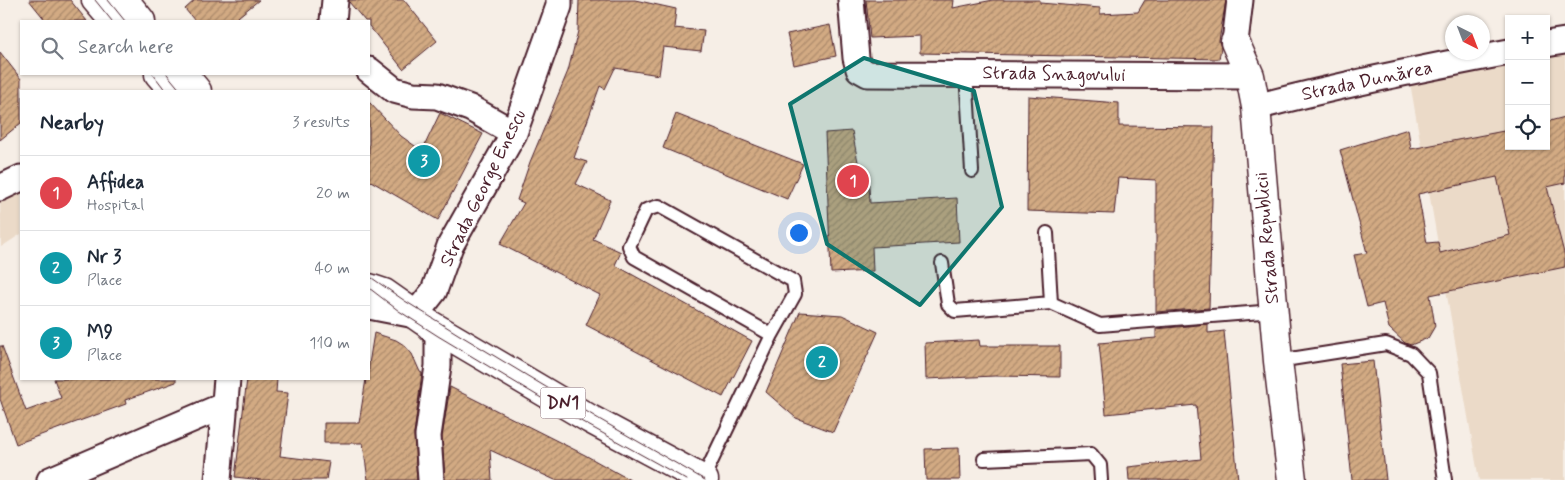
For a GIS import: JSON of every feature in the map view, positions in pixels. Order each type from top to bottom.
[{"type":"main road","points":[[96,0],[113,20]]},
{"type":"main road","points":[[124,0],[140,20]]},
{"type":"main road","name":"Strada Republicii","points":[[1235,42],[1250,76],[1256,107],[1278,361],[1292,480]]},
{"type":"main road","points":[[160,75],[173,90]]},
{"type":"main road","points":[[184,75],[196,90]]},
{"type":"main road","name":"DN1","points":[[370,268],[372,270],[374,295],[420,318],[590,419],[704,480]]},
{"type":"street","points":[[333,20],[335,0]]},
{"type":"street","name":"Strada George Enescu","points":[[420,318],[434,291],[450,246],[514,133],[559,6],[559,0]]},
{"type":"street","name":"Strada Snagovului","points":[[851,0],[856,58],[859,68],[868,74],[966,73],[1250,76]]},
{"type":"street","name":"Strada Republicii","points":[[1235,42],[1240,0]]},
{"type":"street","points":[[1550,43],[1565,41]]},
{"type":"street","name":"Strada Dunărea","points":[[1256,107],[1408,71],[1505,53]]},
{"type":"street","points":[[370,71],[394,90],[413,95],[437,96],[470,108],[514,133]]},
{"type":"street","points":[[0,188],[20,178]]},
{"type":"street","points":[[420,318],[438,336],[438,366],[428,436],[431,480]]},
{"type":"street","points":[[218,480],[227,380]]},
{"type":"street","points":[[50,480],[225,405]]},
{"type":"lane","points":[[966,73],[972,171]]},
{"type":"lane","points":[[704,480],[772,335],[794,294],[793,281],[659,206],[646,210],[629,246],[634,258],[772,335]]},
{"type":"lane","points":[[1047,233],[1051,303]]},
{"type":"lane","points":[[942,263],[948,304],[955,311],[1051,303],[1100,325],[1274,311]]},
{"type":"lane","points":[[1278,361],[1386,344],[1411,354],[1429,372],[1445,480]]},
{"type":"lane","points":[[984,460],[1091,454],[1100,465],[1101,480]]},
{"type":"highlighted area","points":[[864,58],[974,91],[1002,207],[920,305],[827,244],[790,104]]},
{"type":"shaded area","points":[[1565,41],[1565,480],[1479,480],[1408,71],[1466,60],[1490,60],[1490,56],[1505,53],[1505,150],[1550,150],[1550,43]]},
{"type":"shaded area","points":[[20,191],[20,235],[1,247],[0,201]]},
{"type":"building","points":[[29,0],[70,0],[86,20],[45,20]]},
{"type":"building","points":[[195,0],[259,0],[234,20],[194,20],[185,9]]},
{"type":"building","points":[[349,0],[404,0],[437,41],[403,69],[370,27],[370,20],[364,20]]},
{"type":"building","points":[[579,0],[635,0],[676,9],[674,28],[704,31],[701,51],[663,47],[659,75],[615,68],[605,89],[600,86],[574,158],[587,162],[576,184],[610,200],[593,239],[621,252],[615,265],[752,341],[723,397],[586,325],[600,295],[500,244],[524,203],[517,200],[530,162],[568,71],[578,31]]},
{"type":"building","points":[[866,0],[954,0],[953,8],[993,0],[1040,0],[1040,3],[1100,8],[1100,14],[1138,12],[1145,0],[1226,0],[1219,41],[1221,48],[1219,59],[920,53],[920,36],[870,38]]},
{"type":"building","points":[[830,25],[836,56],[794,65],[787,34]]},
{"type":"building","points":[[0,52],[21,79],[21,90],[20,124],[0,140]]},
{"type":"building","points":[[1028,96],[1119,103],[1119,126],[1214,127],[1209,308],[1156,312],[1156,180],[1118,178],[1114,214],[1027,211]]},
{"type":"building","points":[[370,103],[401,136],[422,151],[440,113],[483,134],[438,220],[370,181]]},
{"type":"building","points":[[676,114],[803,164],[787,199],[663,148]]},
{"type":"building","points":[[1565,117],[1565,183],[1547,187],[1565,257],[1565,267],[1430,295],[1435,326],[1428,338],[1411,345],[1405,343],[1389,328],[1383,303],[1367,307],[1354,255],[1367,253],[1340,150],[1408,129],[1411,149],[1505,131],[1505,150],[1550,150],[1550,121]],"holes":[[[1497,177],[1510,235],[1440,253],[1438,242],[1427,243],[1418,194]]]},
{"type":"building","points":[[852,131],[860,172],[868,171],[870,203],[957,198],[959,242],[872,247],[873,271],[831,273],[825,133]]},
{"type":"building","points":[[800,312],[842,315],[878,332],[833,432],[796,418],[766,392]]},
{"type":"building","points":[[1208,324],[1208,333],[1224,331],[1238,480],[1129,480],[1128,467],[1201,459],[1196,405],[1106,414],[1099,343],[1156,338],[1156,329]]},
{"type":"building","points":[[374,333],[396,340],[404,345],[412,354],[422,373],[414,434],[417,480],[368,480],[363,443],[324,443],[324,423],[359,423],[366,380],[370,380],[370,358]]},
{"type":"building","points":[[979,340],[980,346],[1060,346],[1060,377],[995,376],[926,379],[925,343]]},
{"type":"building","points":[[0,346],[2,346],[26,411],[61,398],[54,380],[176,380],[176,382],[125,400],[126,404],[16,444],[0,399]]},
{"type":"building","points":[[1373,361],[1386,480],[1352,480],[1340,364]]},
{"type":"building","points":[[247,380],[277,380],[276,392],[288,393],[280,456],[329,462],[326,480],[261,480],[235,477]]},
{"type":"building","points":[[450,387],[585,455],[630,480],[555,480],[490,450],[492,480],[445,480],[442,437]]},
{"type":"building","points":[[959,448],[960,480],[926,480],[925,449]]},
{"type":"tram line","points":[[95,0],[111,20]]},
{"type":"tram line","points":[[108,0],[124,20]]},
{"type":"tram line","points":[[154,75],[165,90]]},
{"type":"tram line","points":[[168,75],[180,90]]},
{"type":"tram line","points":[[370,277],[458,334],[705,480]]},
{"type":"tram line","points":[[370,289],[399,311],[438,336],[568,414],[687,480]]},
{"type":"place","name":"M9","points":[[424,161]]},
{"type":"place","name":"Affidea","points":[[853,181]]},
{"type":"place","name":"Nr 3","points":[[822,362]]}]
